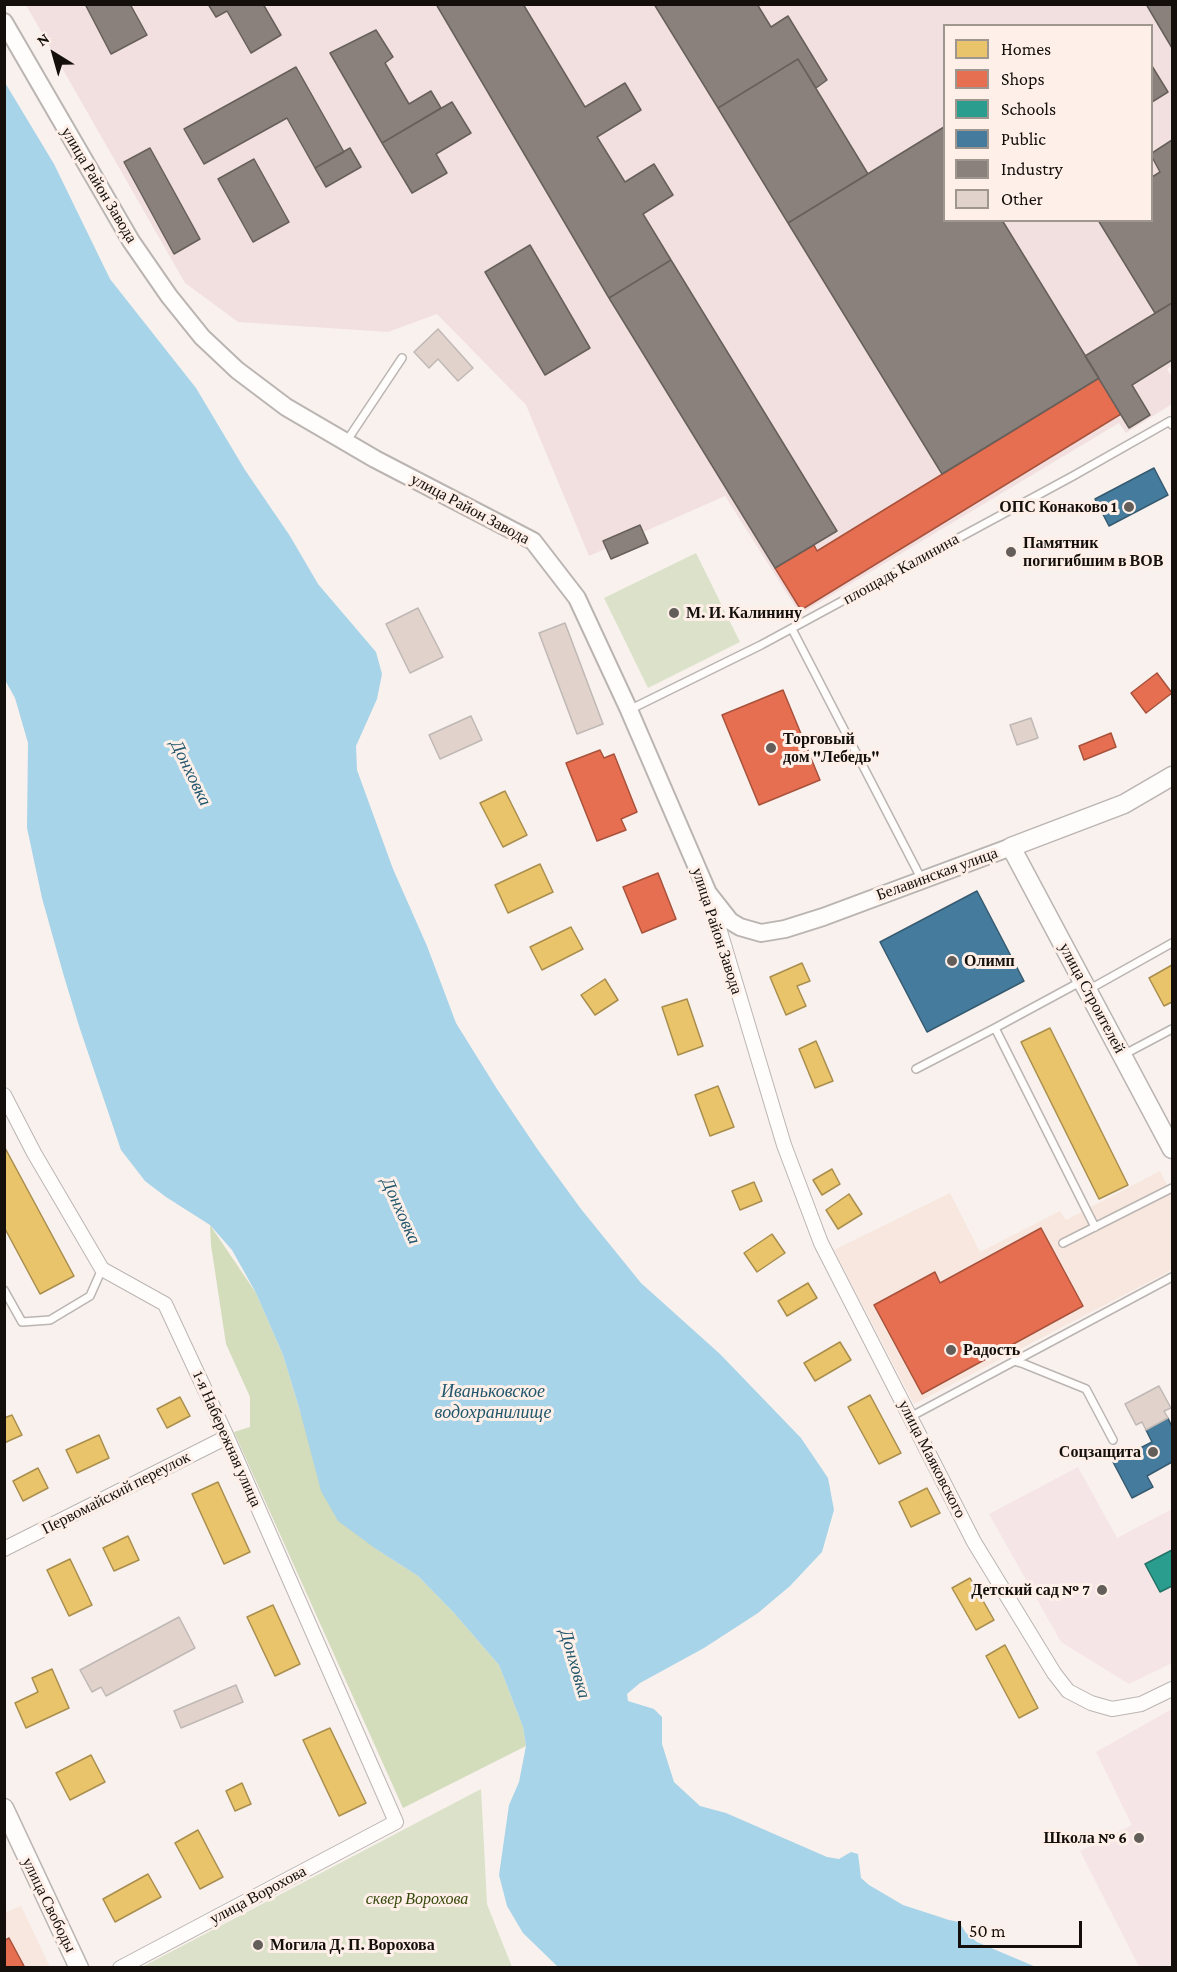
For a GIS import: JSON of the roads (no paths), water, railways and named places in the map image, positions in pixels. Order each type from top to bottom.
[{"type":"main road","name":"Белавинская улица","points":[[1011,847],[1124,804],[1173,776]]},
{"type":"main road","name":"улица Строителей","points":[[1011,847],[1173,1149]]},
{"type":"main road","name":"улица Свободы","points":[[4,1808],[79,1968]]},
{"type":"street","name":"улица Район Завода","points":[[4,22],[131,241],[169,296],[202,337],[237,370],[286,407],[346,442],[533,541],[578,598],[708,893],[784,1145]]},
{"type":"street","name":"Белавинская улица","points":[[708,893],[722,912],[740,927],[767,933],[823,917],[1011,847]]},
{"type":"street","points":[[4,1095],[34,1153],[102,1269]]},
{"type":"street","name":"улица Маяковского","points":[[784,1145],[821,1243],[974,1542],[982,1566],[1054,1673],[1068,1691],[1090,1703],[1112,1709],[1142,1704],[1173,1689]]},
{"type":"street","name":"1-я Набережная улица","points":[[102,1269],[165,1304],[227,1437],[396,1822]]},
{"type":"street","name":"Первомайский переулок","points":[[4,1549],[227,1437]]},
{"type":"street","name":"улица Ворохова","points":[[120,1968],[396,1822]]},
{"type":"lane","points":[[346,442],[402,358]]},
{"type":"lane","name":"площадь Калинина","points":[[629,710],[792,629],[1171,423]]},
{"type":"lane","points":[[792,629],[922,880]]},
{"type":"lane","points":[[916,1069],[995,1028],[1173,943]]},
{"type":"lane","points":[[995,1028],[1095,1227]]},
{"type":"lane","points":[[1123,1055],[1173,1029]]},
{"type":"lane","points":[[1063,1243],[1173,1188]]},
{"type":"lane","points":[[4,1290],[22,1323],[50,1320],[90,1296],[102,1269]]},
{"type":"lane","points":[[910,1417],[1173,1277]]},
{"type":"lane","points":[[1014,1361],[1086,1389],[1113,1440]]},
{"type":"water","name":"Иваньковское водохранилище","points":[[4,81],[54,164],[110,279],[196,388],[318,584],[376,652],[382,674],[377,699],[356,746],[357,770],[393,869],[427,946],[456,1023],[538,1150],[581,1209],[641,1283],[720,1354],[801,1438],[828,1478],[834,1510],[822,1552],[790,1586],[758,1613],[704,1648],[640,1683],[627,1694],[628,1701],[654,1709],[662,1717],[662,1744],[674,1782],[700,1806],[726,1813],[827,1857],[839,1859],[851,1852],[858,1854],[861,1878],[869,1885],[903,1905],[959,1922],[966,1933],[977,1942],[1036,1967],[558,1967],[523,1933],[507,1906],[499,1875],[509,1805],[519,1782],[526,1746],[523,1727],[499,1665],[418,1576],[338,1521],[321,1491],[283,1355],[256,1293],[232,1250],[210,1225],[145,1181],[121,1150],[79,1026],[42,898],[27,828],[28,743],[15,698],[5,680]]},
{"type":"place","name":"ОПС Конаково 1","points":[[1129,507]]},
{"type":"place","name":"Памятник погигибшим в ВОВ","points":[[1011,552]]},
{"type":"place","name":"М. И. Калинину","points":[[674,613]]},
{"type":"place","name":"Торговый дом \"Лебедь\"","points":[[771,748]]},
{"type":"place","name":"Олимп","points":[[952,961]]},
{"type":"place","name":"Радость","points":[[951,1350]]},
{"type":"place","name":"Соцзащита","points":[[1153,1452]]},
{"type":"place","name":"Детский сад № 7","points":[[1102,1590]]},
{"type":"place","name":"Школа № 6","points":[[1139,1838]]},
{"type":"place","name":"Могила Д. П. Ворохова","points":[[258,1945]]},
{"type":"water label","name":"Донховка","points":[[191,773]]},
{"type":"water label","name":"Донховка","points":[[401,1211]]},
{"type":"water label","name":"Донховка","points":[[575,1664]]},
{"type":"park label","name":"сквер Ворохова","points":[[417,1899]]}]
